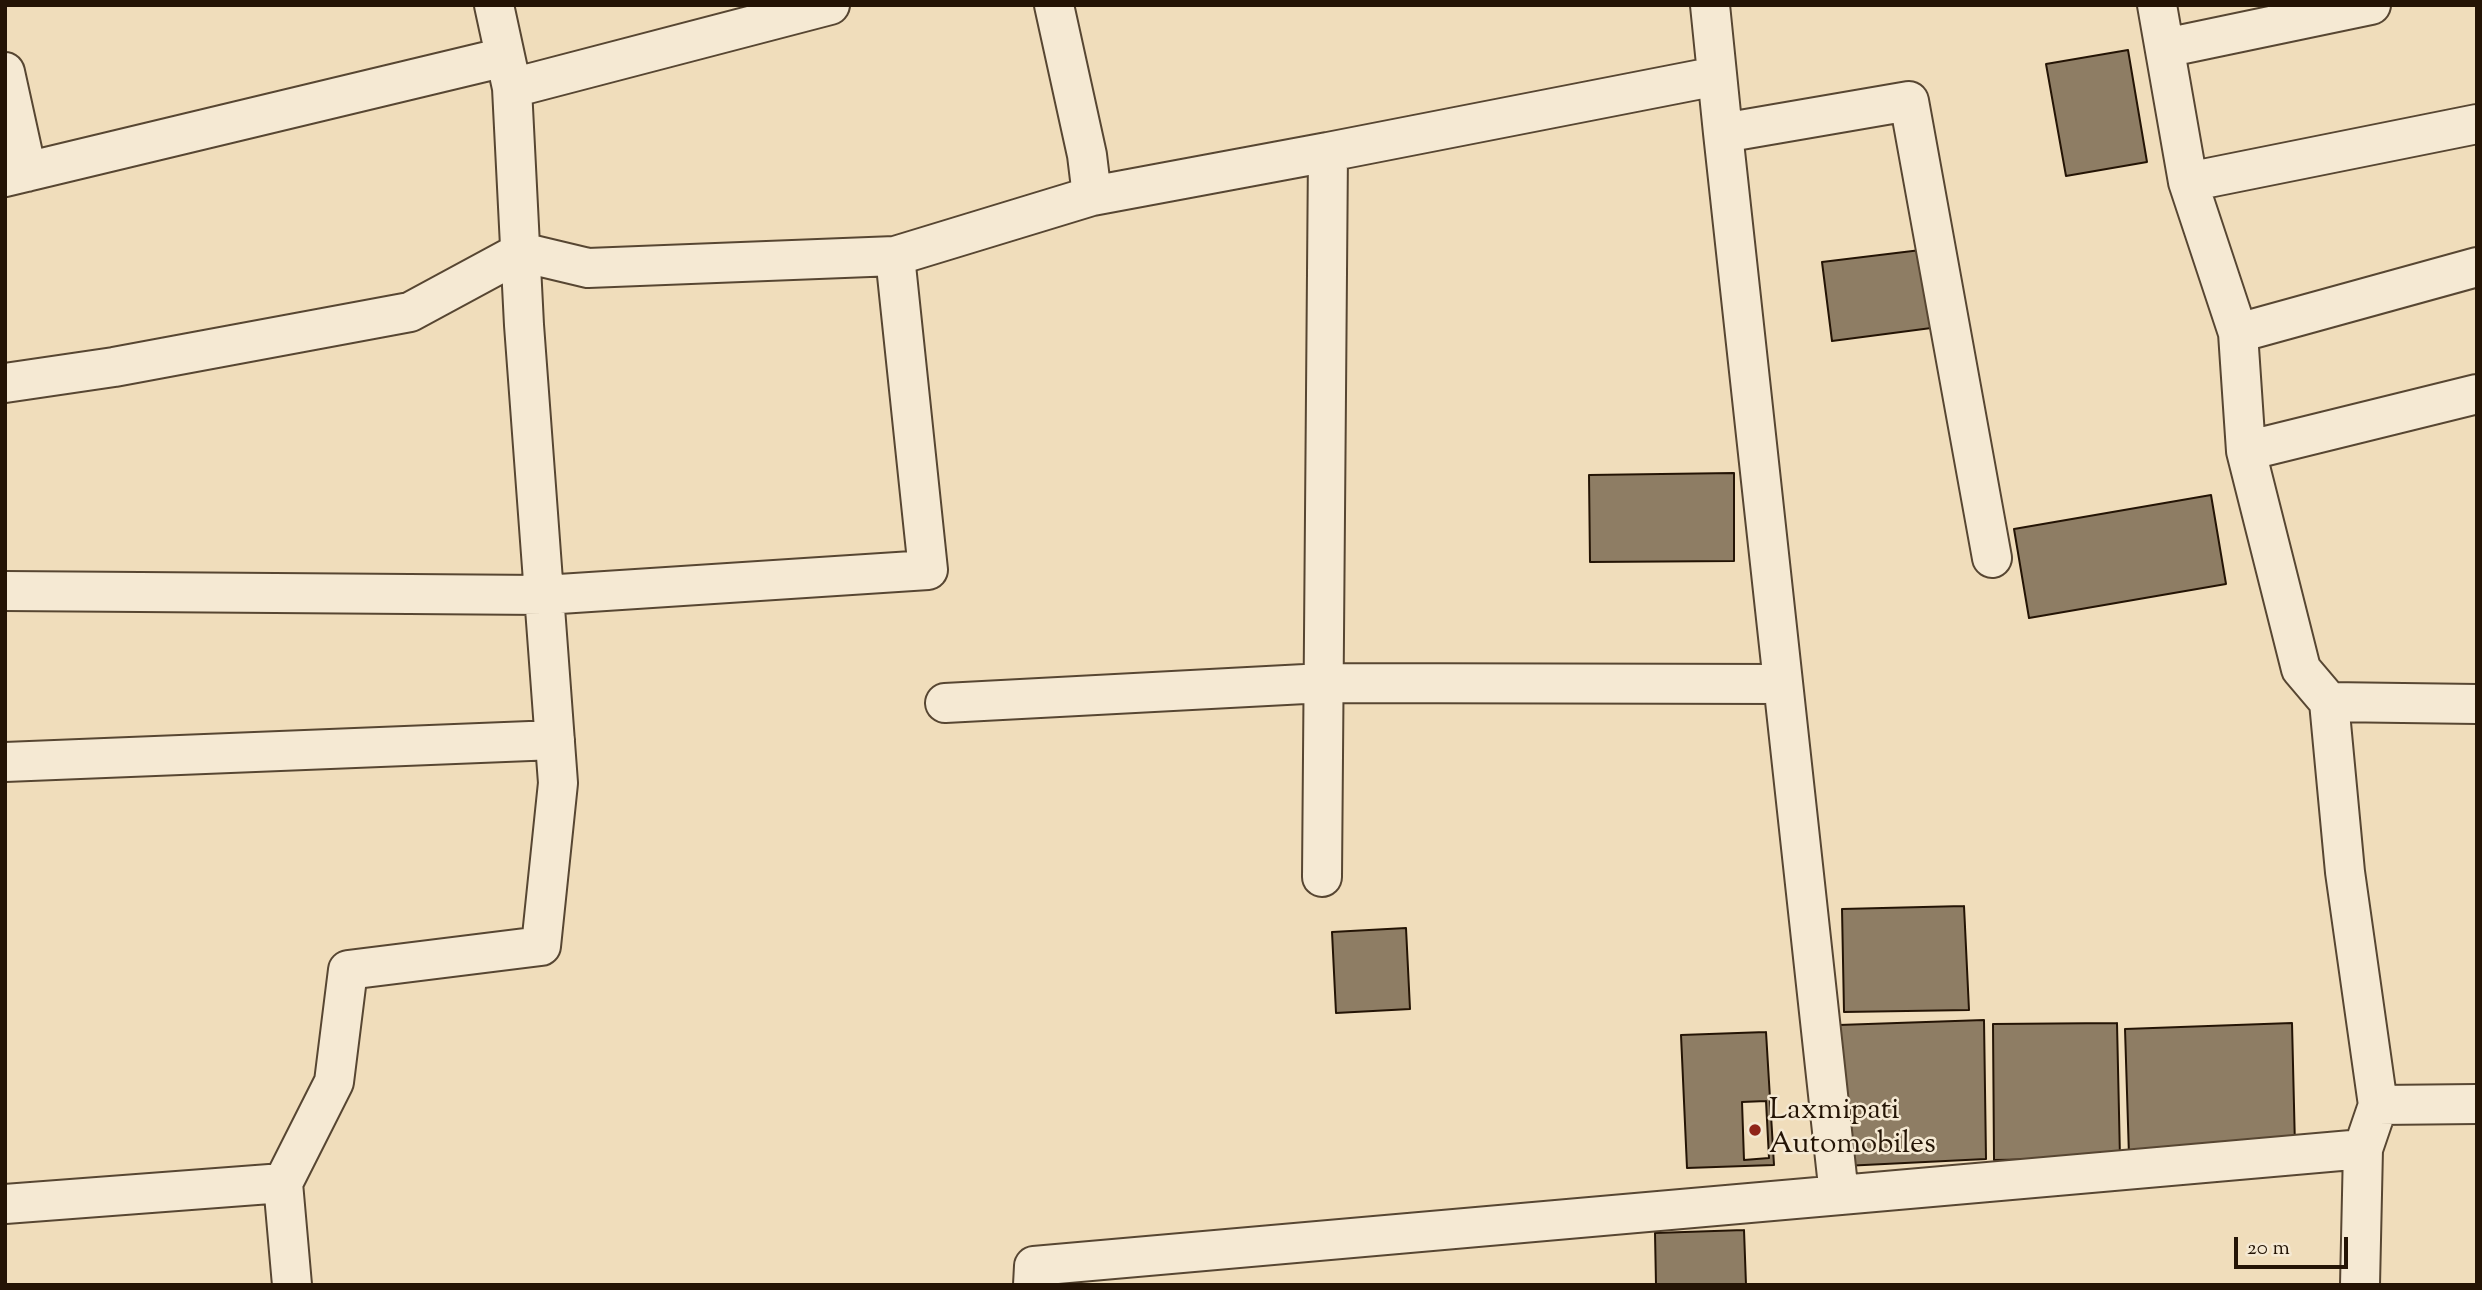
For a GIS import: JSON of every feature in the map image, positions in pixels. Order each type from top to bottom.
[{"type":"street","points":[[292,1285],[284,1183],[334,1082],[348,970],[541,946],[558,783],[509,72],[494,5]]},
{"type":"street","points":[[5,72],[16,175],[830,5]]},
{"type":"street","points":[[1054,5],[1087,155],[1092,196]]},
{"type":"street","points":[[1710,5],[1839,1195]]},
{"type":"street","points":[[2157,5],[2188,183],[2238,333],[2246,451],[2301,669],[2329,702],[2345,872],[2378,1105],[2363,1149],[2360,1285]]},
{"type":"street","points":[[2165,48],[2371,5]]},
{"type":"street","points":[[5,383],[114,367],[410,312],[521,252],[588,268],[895,256],[1092,196],[1717,76]]},
{"type":"street","points":[[1723,133],[1909,101],[1992,558]]},
{"type":"street","points":[[2188,183],[2477,124]]},
{"type":"street","points":[[1322,877],[1328,152]]},
{"type":"street","points":[[5,591],[544,595],[928,570],[895,256]]},
{"type":"street","points":[[2238,333],[2477,267]]},
{"type":"street","points":[[2246,451],[2477,394]]},
{"type":"street","points":[[945,703],[1324,683],[1783,684]]},
{"type":"street","points":[[2329,702],[2477,704]]},
{"type":"street","points":[[5,762],[555,740]]},
{"type":"street","points":[[2378,1105],[2477,1104]]},
{"type":"street","points":[[1033,1285],[1034,1266],[2363,1149]]},
{"type":"street","points":[[5,1204],[284,1183]]},
{"type":"building","points":[[2128,50],[2147,162],[2066,176],[2046,64]]},
{"type":"building","points":[[1929,249],[1939,327],[1832,341],[1822,262]]},
{"type":"building","points":[[1734,473],[1734,561],[1590,562],[1589,475]]},
{"type":"building","points":[[2211,495],[2226,584],[2029,618],[2014,529]]},
{"type":"building","points":[[1964,906],[1969,1010],[1844,1012],[1842,909]]},
{"type":"building","points":[[1406,928],[1410,1009],[1336,1013],[1332,932]]},
{"type":"building","points":[[1984,1020],[1986,1159],[1844,1166],[1839,1025]]},
{"type":"building","points":[[2117,1023],[2120,1158],[1994,1160],[1993,1024]]},
{"type":"building","points":[[2292,1023],[2295,1147],[2129,1156],[2125,1029]]},
{"type":"building","points":[[1766,1032],[1774,1165],[1687,1168],[1681,1035]]},
{"type":"building","name":"Laxmipati Automobiles","points":[[1766,1101],[1769,1158],[1744,1160],[1742,1102]]},
{"type":"building","points":[[1744,1230],[1746,1285],[1656,1285],[1655,1233]]},
{"type":"place","name":"Laxmipati Automobiles","points":[[1755,1130]]}]
